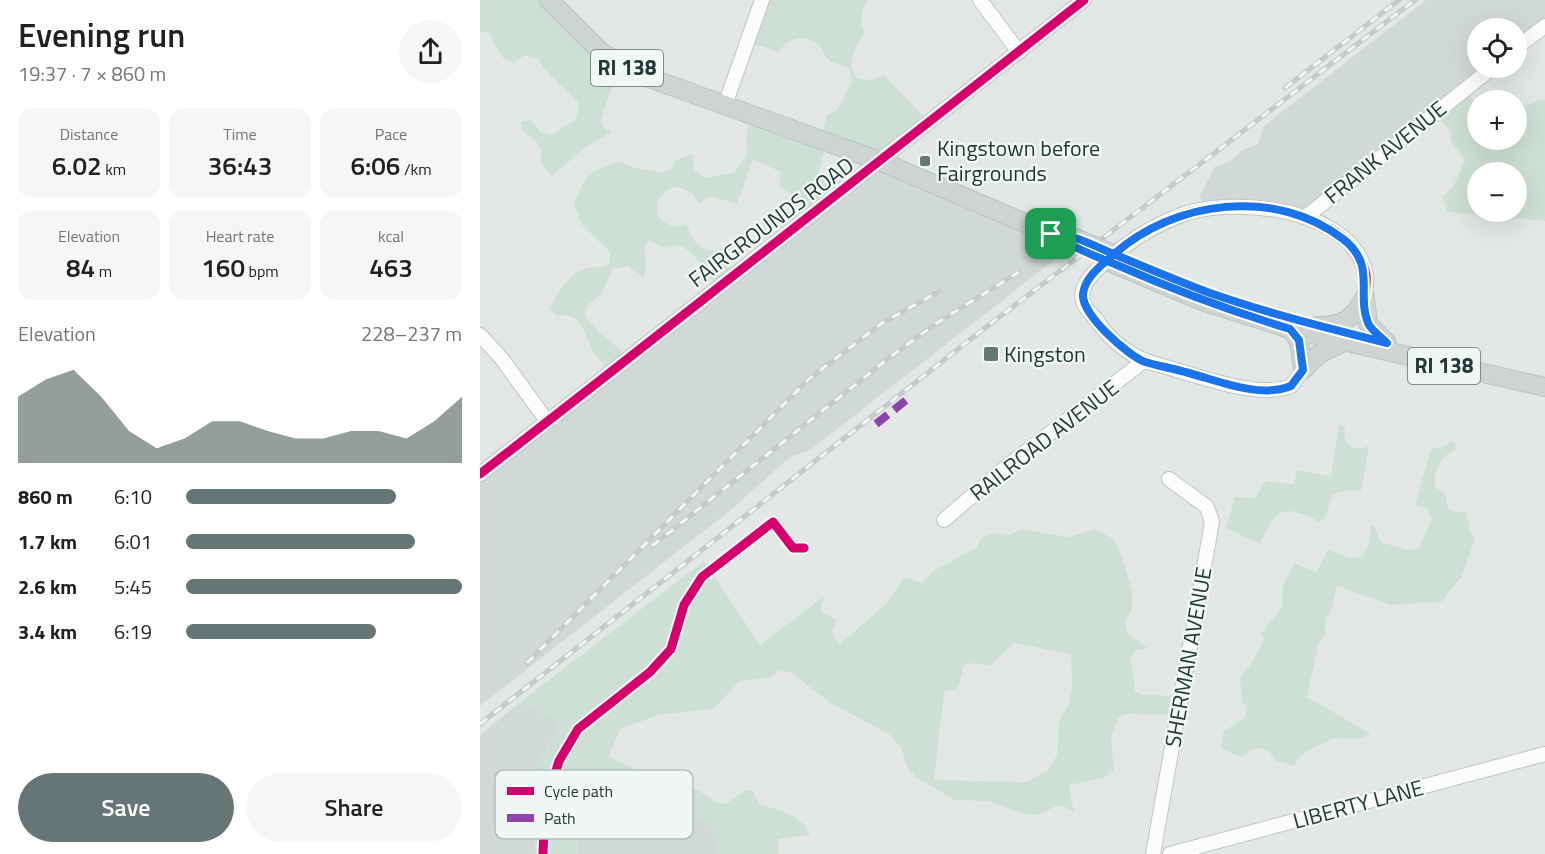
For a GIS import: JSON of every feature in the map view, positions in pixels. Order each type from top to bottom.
[{"type":"main road","name":"RI 138","points":[[549,0],[585,37],[616,62],[653,81],[882,162],[1116,260],[1210,293],[1317,326],[1545,386]]},
{"type":"main road","name":"RI 138","points":[[1116,260],[1202,301],[1290,329],[1545,386]]},
{"type":"main road","points":[[1317,326],[1342,324],[1351,319],[1365,297]]},
{"type":"main road","points":[[1365,297],[1368,324],[1387,343]]},
{"type":"main road","points":[[1290,329],[1299,340],[1303,370]]},
{"type":"main road","points":[[1303,370],[1319,354],[1344,342]]},
{"type":"street","points":[[725,105],[762,0]]},
{"type":"street","points":[[980,0],[1019,52]]},
{"type":"street","name":"FAIRGROUNDS ROAD","points":[[480,474],[734,273],[882,162],[1084,0]]},
{"type":"street","points":[[1527,40],[1545,26]]},
{"type":"street","name":"FRANK AVENUE","points":[[1307,216],[1480,78]]},
{"type":"street","points":[[1303,370],[1291,386],[1268,391],[1144,361],[1120,346],[1084,304],[1083,293],[1088,279],[1128,242],[1175,218],[1209,208],[1259,207],[1307,216],[1346,241],[1361,262],[1366,275],[1365,297]]},
{"type":"street","points":[[480,335],[502,359],[547,422]]},
{"type":"street","name":"RAILROAD AVENUE","points":[[944,520],[1006,467],[1144,361]]},
{"type":"street","name":"SHERMAN AVENUE","points":[[1154,854],[1212,522],[1207,507],[1169,479]]},
{"type":"street","name":"LIBERTY LANE","points":[[1170,854],[1545,754]]},
{"type":"shaded area","points":[[1426,0],[1545,0],[1545,25],[1527,39],[1527,18],[1467,18],[1467,78],[1478,78],[1312,221],[1291,214],[1211,211],[1199,197],[1214,168],[1232,160],[1244,149],[1258,144],[1264,126]]},
{"type":"shaded area","points":[[876,164],[1075,244],[810,450],[789,458],[732,509],[480,706],[480,473]]},
{"type":"shaded area","points":[[519,703],[539,710],[557,723],[557,733],[536,770],[495,770],[495,839],[535,839],[535,854],[480,854],[480,735]]},
{"type":"shaded area","points":[[693,815],[711,823],[718,854],[578,854],[578,839],[693,839]]},
{"type":"green space","points":[[480,0],[543,0],[619,70],[601,121],[605,129],[612,132],[587,146],[552,176],[540,162],[541,151],[538,143],[521,130],[521,122],[531,120],[540,132],[552,135],[576,119],[579,106],[576,100],[544,69],[538,58],[525,55],[513,63],[502,57],[489,33],[480,31]]},
{"type":"green space","points":[[762,0],[868,0],[863,8],[862,17],[865,34],[858,43],[852,61],[855,76],[861,79],[871,79],[884,75],[929,122],[885,159],[826,144],[819,172],[837,193],[800,217],[792,195],[779,185],[781,172],[753,159],[737,204],[710,196],[698,204],[692,194],[673,187],[665,193],[658,202],[658,217],[672,227],[686,224],[696,243],[704,249],[716,250],[733,271],[716,285],[696,258],[680,245],[666,248],[648,240],[644,251],[646,262],[644,278],[628,266],[613,269],[603,292],[588,304],[585,316],[628,357],[610,371],[590,347],[578,321],[566,315],[557,316],[550,309],[561,290],[575,274],[581,270],[610,262],[610,252],[581,224],[574,203],[585,180],[598,170],[619,161],[632,167],[663,173],[672,168],[676,160],[693,154],[694,169],[705,178],[735,172],[748,153],[746,139],[750,121],[820,140],[827,115],[837,110],[852,83],[849,68],[829,60],[820,47],[808,39],[792,40],[779,52],[748,42]]},
{"type":"green space","points":[[1465,90],[1467,92],[1467,150],[1527,150],[1527,106],[1540,99],[1545,100],[1545,221],[1527,219],[1527,162],[1467,162],[1467,214],[1447,212],[1443,196],[1455,184],[1464,160],[1451,141],[1451,133],[1437,115]]},
{"type":"green space","points":[[1339,425],[1345,426],[1345,437],[1350,445],[1358,448],[1369,446],[1361,491],[1352,490],[1333,494],[1324,520],[1317,522],[1303,514],[1286,511],[1280,513],[1275,517],[1260,544],[1226,528],[1235,497],[1255,498],[1266,481],[1294,484],[1297,470],[1331,476]]},
{"type":"green space","points":[[1450,440],[1455,443],[1456,449],[1445,456],[1439,465],[1435,475],[1435,487],[1445,494],[1448,508],[1454,512],[1466,512],[1471,533],[1475,539],[1462,576],[1441,602],[1391,605],[1337,586],[1331,612],[1325,618],[1325,636],[1319,642],[1307,697],[1371,734],[1359,739],[1334,738],[1309,750],[1296,760],[1295,766],[1276,761],[1268,750],[1256,748],[1241,757],[1222,749],[1223,732],[1244,718],[1248,705],[1242,703],[1240,677],[1250,666],[1264,639],[1261,633],[1282,608],[1283,585],[1293,565],[1295,563],[1316,573],[1328,550],[1350,558],[1362,556],[1368,547],[1371,526],[1374,525],[1381,542],[1407,550],[1420,547],[1432,518],[1428,509],[1415,505],[1431,449],[1446,446]]},
{"type":"green space","points":[[1022,529],[1069,537],[1096,529],[1113,539],[1122,556],[1132,591],[1132,610],[1125,622],[1128,634],[1148,648],[1136,650],[1131,658],[1135,691],[1142,695],[1179,696],[1176,715],[1126,714],[1118,718],[1111,739],[1114,770],[1104,778],[1069,785],[1074,813],[1064,806],[1056,806],[1038,815],[1024,814],[988,801],[955,800],[917,778],[908,769],[901,748],[889,734],[832,704],[790,672],[780,671],[769,678],[740,681],[713,709],[658,715],[620,729],[609,756],[636,770],[535,770],[554,738],[557,723],[539,710],[519,703],[704,561],[760,645],[823,597],[821,611],[836,620],[832,633],[840,644],[885,605],[903,579],[909,578],[922,583],[932,572],[977,547],[981,538],[993,533],[1006,536]],"holes":[[[1014,643],[1071,654],[1072,689],[1068,707],[1060,717],[1057,755],[1048,770],[1027,782],[934,780],[944,692],[958,688],[965,663],[991,665]]]},
{"type":"green space","points":[[693,789],[720,804],[727,803],[745,791],[753,790],[759,804],[795,818],[801,822],[810,835],[778,839],[779,854],[718,854],[711,823],[702,820],[693,823]]},
{"type":"green space","points":[[534,839],[578,839],[578,854],[535,854]]},
{"type":"railway","points":[[1285,88],[1399,0]]},
{"type":"railway","points":[[480,724],[981,331],[1415,0]]},
{"type":"railway","points":[[652,546],[894,354],[937,323],[1019,272]]},
{"type":"railway","points":[[527,663],[809,379],[882,323],[940,291]]},
{"type":"marked path","points":[[876,424],[909,398]]},
{"type":"cycle path","points":[[480,474],[1084,0]]},
{"type":"cycle path","points":[[1303,370],[1291,386],[1261,390],[1226,384],[1141,359],[1117,343],[1086,308],[1082,298],[1085,286],[1096,270],[1134,239],[1178,216],[1212,208],[1265,208],[1318,222],[1341,235],[1357,253],[1366,275],[1365,297]]},
{"type":"cycle path","points":[[556,770],[578,729],[650,672],[671,649],[684,605],[702,577],[773,522],[793,548],[804,548]]},
{"type":"cycle path","points":[[543,854],[544,839]]},
{"type":"place","name":"Kingstown before Fairgrounds","points":[[925,161]]},
{"type":"place","name":"Kingston","points":[[991,354]]},
{"type":"route","points":[[1051,234],[1061,240],[1077,247],[1112,263],[1170,289],[1290,329],[1299,340],[1303,370],[1291,386],[1268,391],[1144,361],[1120,346],[1101,326],[1084,304],[1083,293],[1088,279],[1095,272],[1128,242],[1158,225],[1188,213],[1232,206],[1259,207],[1307,216],[1346,241],[1361,262],[1366,275],[1365,297],[1368,324],[1387,343],[1317,326],[1210,293],[1169,277],[1120,256],[1066,234],[1051,234]]}]
